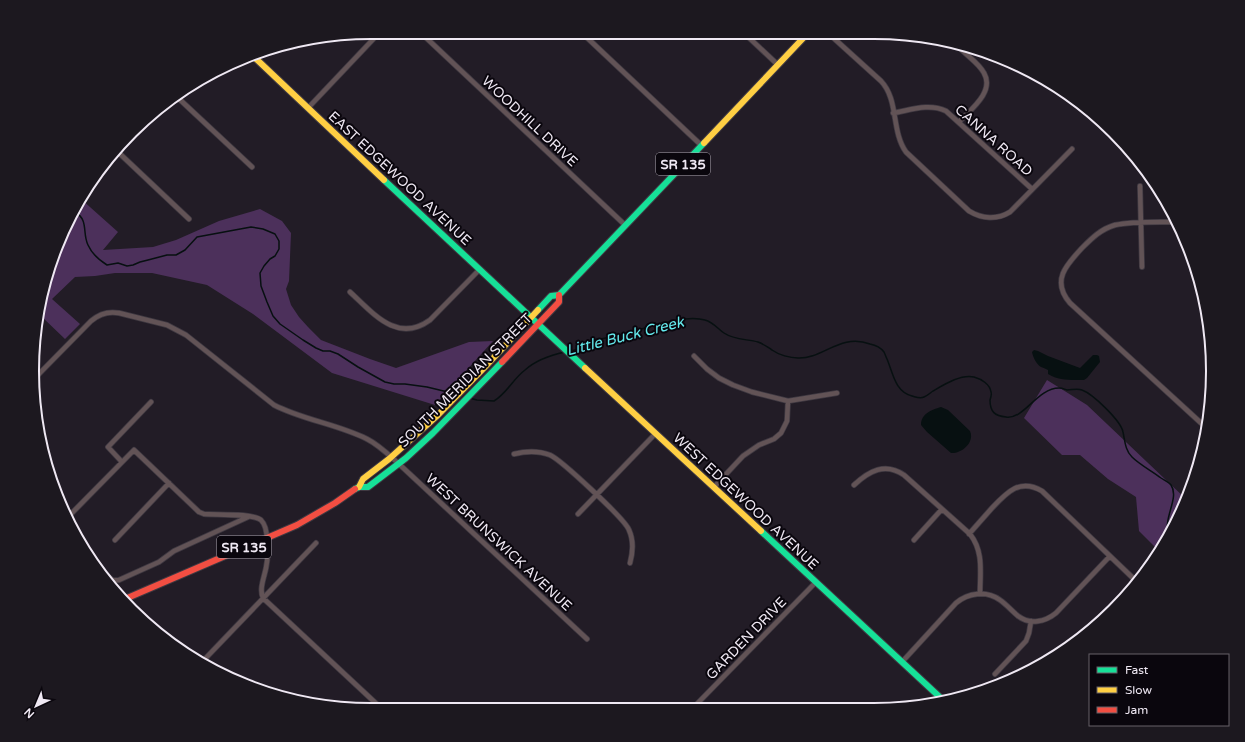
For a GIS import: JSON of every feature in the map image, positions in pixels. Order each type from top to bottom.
[{"type":"main road","name":"SOUTH MERIDIAN STREET","points":[[127,597],[297,524],[360,487],[368,487],[395,461],[412,440],[469,383],[551,296],[559,295],[802,39]]},
{"type":"main road","name":"EAST EDGEWOOD AVENUE","points":[[257,60],[531,317]]},
{"type":"main road","name":"SOUTH MERIDIAN STREET","points":[[360,487],[363,479],[395,461],[424,442],[456,411],[559,302],[559,295]]},
{"type":"main road","name":"WEST EDGEWOOD AVENUE","points":[[531,317],[940,697]]},
{"type":"street","points":[[308,108],[373,39]]},
{"type":"street","name":"WOODHILL DRIVE","points":[[427,39],[625,225]]},
{"type":"street","points":[[588,39],[701,145]]},
{"type":"street","points":[[751,39],[778,64]]},
{"type":"street","points":[[834,39],[885,86],[890,95],[900,142],[906,152],[969,211],[979,216],[992,218],[1004,215],[1013,209],[1072,149]]},
{"type":"street","points":[[959,122],[982,97],[986,86],[984,73],[963,51]]},
{"type":"street","points":[[180,100],[252,167]]},
{"type":"street","name":"CANNA ROAD","points":[[894,113],[924,107],[937,107],[946,111],[1032,189]]},
{"type":"street","points":[[120,154],[189,219]]},
{"type":"street","points":[[1140,186],[1142,267]]},
{"type":"street","points":[[1171,222],[1126,223],[1114,225],[1105,229],[1093,236],[1067,265],[1062,276],[1061,285],[1064,295],[1070,303],[1202,424]]},
{"type":"street","points":[[350,292],[384,323],[399,328],[413,328],[430,320],[480,269]]},
{"type":"street","name":"WEST BRUNSWICK AVENUE","points":[[39,375],[96,316],[109,312],[119,313],[167,325],[186,336],[274,405],[357,434],[374,444],[395,461],[587,639]]},
{"type":"street","points":[[694,356],[712,372],[733,385],[748,391],[788,401],[837,393]]},
{"type":"street","points":[[714,487],[743,456],[781,434],[787,421],[788,401]]},
{"type":"street","points":[[122,462],[108,447],[151,402]]},
{"type":"street","points":[[578,514],[656,433]]},
{"type":"street","points":[[71,514],[134,450],[199,512],[204,514],[250,516],[259,518],[264,523],[267,537],[268,556],[261,592],[263,598],[376,703]]},
{"type":"street","points":[[514,454],[531,451],[542,452],[561,462],[624,521],[630,531],[633,547],[630,563]]},
{"type":"street","points":[[854,485],[873,471],[884,469],[896,471],[904,476],[942,509],[975,541],[980,553],[980,594]]},
{"type":"street","points":[[115,540],[169,483]]},
{"type":"street","points":[[969,534],[1009,491],[1022,486],[1034,487],[1133,578]]},
{"type":"street","points":[[914,540],[942,509]]},
{"type":"street","points":[[114,580],[159,562],[174,551],[250,516]]},
{"type":"street","points":[[205,659],[316,543]]},
{"type":"street","points":[[902,662],[958,602],[968,595],[980,594],[998,598],[1022,619],[1041,621],[1052,616],[1110,556]]},
{"type":"street","name":"GARDEN DRIVE","points":[[698,703],[816,582]]},
{"type":"street","points":[[996,674],[1026,641],[1031,621]]},
{"type":"shaded area","points":[[85,202],[118,232],[103,250],[153,247],[176,240],[219,221],[260,209],[282,221],[291,233],[289,281],[286,289],[291,305],[299,317],[321,340],[396,368],[469,342],[493,341],[435,405],[332,373],[253,314],[207,285],[152,273],[115,273],[75,277],[52,299],[80,324],[65,339],[43,318],[45,306],[50,285],[64,244]]},
{"type":"shaded area","points":[[1034,350],[1080,368],[1093,355],[1099,356],[1100,362],[1084,380],[1061,379],[1048,374],[1048,370],[1038,364],[1032,354]]},
{"type":"shaded area","points":[[1047,380],[1087,405],[1182,495],[1172,518],[1155,547],[1139,531],[1136,497],[1108,479],[1080,455],[1062,455],[1024,418]]},
{"type":"shaded area","points":[[941,407],[948,410],[970,431],[971,439],[969,443],[959,452],[951,453],[921,425],[921,421],[925,415],[930,411]]},
{"type":"waterway","name":"Little Buck Creek","points":[[78,214],[84,223],[86,240],[90,248],[96,256],[107,265],[118,263],[127,266],[167,255],[176,255],[185,250],[197,237],[251,227],[263,229],[275,234],[279,241],[279,249],[275,256],[270,259],[260,273],[261,286],[267,302],[273,316],[280,324],[316,348],[338,354],[385,382],[427,387],[456,394]]},
{"type":"waterway","name":"Little Buck Creek","points":[[571,351],[600,339],[668,322],[697,319],[710,322],[728,335],[758,342],[785,356],[798,358],[816,355],[841,344],[850,342],[859,341],[874,345],[884,352],[895,381],[906,394],[921,398],[958,378],[969,376],[974,377],[987,384],[989,387],[991,394],[990,404],[994,413],[1006,417],[1013,417],[1019,414],[1037,398],[1051,389],[1062,388],[1067,390],[1082,390],[1099,402],[1117,421],[1121,427],[1127,448],[1132,457],[1171,485],[1174,496],[1167,527]]},
{"type":"waterway","name":"Little Buck Creek","points":[[469,398],[494,401],[499,398],[529,366],[544,358],[565,352]]},
{"type":"traffic: fast","points":[[538,310],[551,296],[559,295],[704,143]]},
{"type":"traffic: fast","points":[[384,180],[585,368]]},
{"type":"traffic: fast","points":[[355,489],[359,487],[368,487],[406,458],[433,433],[502,362]]},
{"type":"traffic: fast","points":[[761,531],[940,697]]},
{"type":"traffic: slow","points":[[704,143],[802,39]]},
{"type":"traffic: slow","points":[[257,60],[384,180]]},
{"type":"traffic: slow","points":[[359,487],[363,479],[389,459],[438,415],[538,310]]},
{"type":"traffic: slow","points":[[585,368],[761,531]]},
{"type":"traffic: jam","points":[[502,362],[559,302],[559,295]]},
{"type":"traffic: jam","points":[[128,598],[297,525],[335,503],[355,489]]}]
